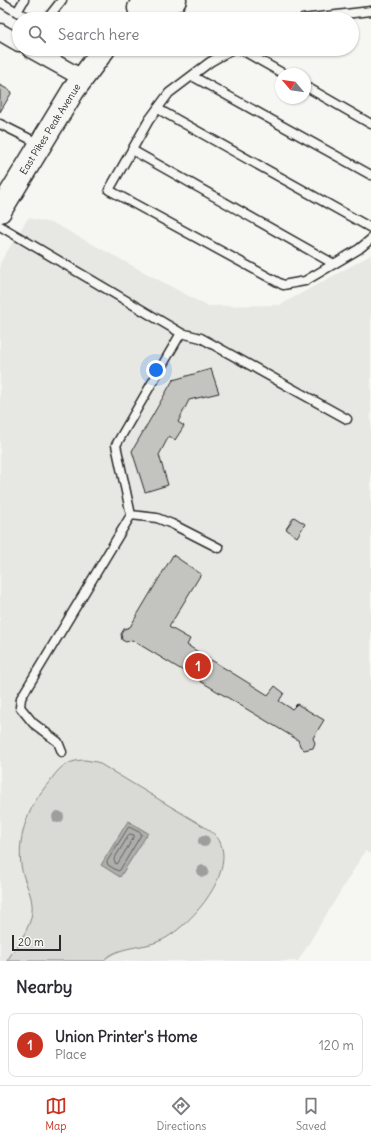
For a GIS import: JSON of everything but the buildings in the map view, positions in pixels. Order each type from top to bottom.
[{"type":"main road","points":[[139,9],[175,0]]},
{"type":"main road","name":"East Pikes Peak Avenue","points":[[0,211],[82,78],[99,56]]},
{"type":"street","points":[[0,32],[12,39]]},
{"type":"street","points":[[43,56],[82,78]]},
{"type":"lane","points":[[0,2],[17,12],[24,0]]},
{"type":"lane","points":[[53,12],[62,0]]},
{"type":"lane","points":[[359,12],[371,11]]},
{"type":"lane","points":[[221,56],[210,62],[170,93],[149,120],[110,190],[284,285],[304,281],[359,249],[371,239]]},
{"type":"lane","points":[[252,56],[275,69]]},
{"type":"lane","points":[[192,76],[371,175]]},
{"type":"lane","points":[[311,89],[371,124]]},
{"type":"lane","points":[[158,109],[371,228]]},
{"type":"lane","points":[[0,124],[40,144]]},
{"type":"lane","points":[[132,150],[334,264]]},
{"type":"lane","points":[[0,226],[181,333],[201,338],[347,419]]},
{"type":"lane","points":[[62,752],[58,742],[33,723],[20,707],[21,698],[131,515],[116,445],[181,333]]},
{"type":"lane","points":[[131,515],[157,518],[219,548]]},
{"type":"shaded area","points":[[28,218],[55,224],[207,306],[280,305],[371,255],[371,854],[365,851],[298,961],[0,961],[0,263]]},
{"type":"shaded area","points":[[85,760],[97,762],[203,826],[215,835],[219,839],[223,855],[221,869],[216,884],[197,912],[173,933],[155,943],[116,952],[103,961],[7,961],[26,931],[32,912],[30,894],[22,871],[20,853],[26,820],[36,799],[58,771],[69,763]]},
{"type":"water","points":[[128,821],[148,833],[120,877],[101,865]]},
{"type":"place","name":"Union Printer's Home","points":[[198,666]]}]
